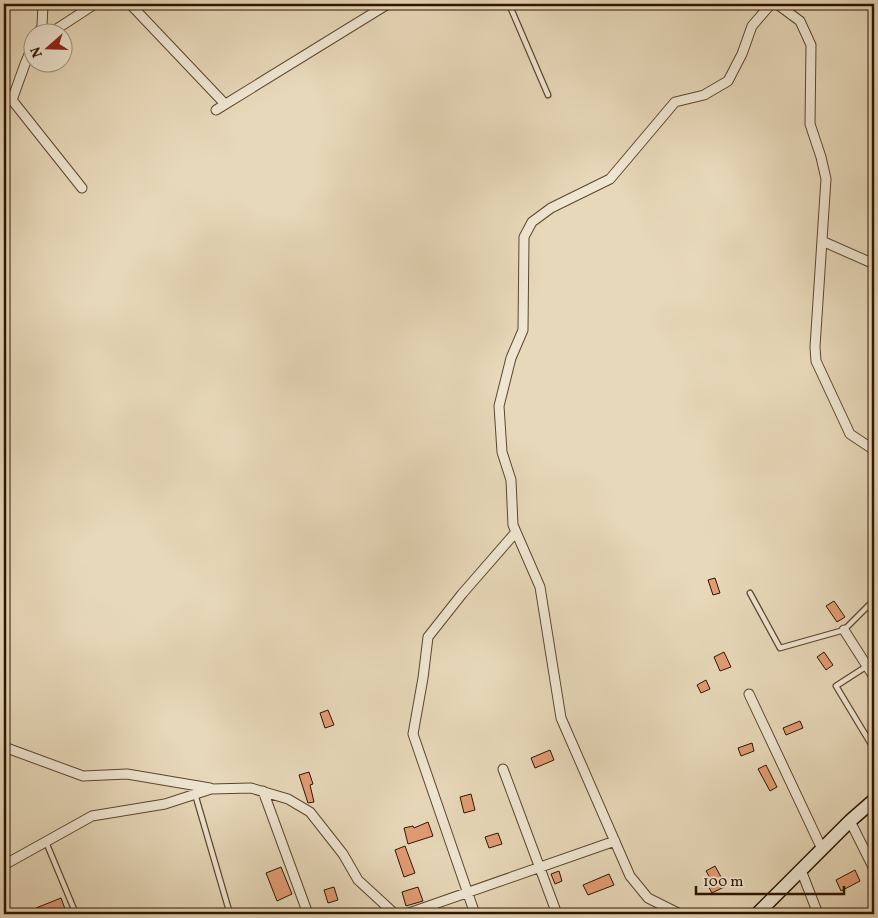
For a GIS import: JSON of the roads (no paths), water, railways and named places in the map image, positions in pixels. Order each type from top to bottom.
[{"type":"street","points":[[42,22],[43,4]]},
{"type":"street","points":[[67,22],[95,4]]},
{"type":"street","points":[[130,4],[225,104]]},
{"type":"street","points":[[216,110],[388,4]]},
{"type":"street","points":[[680,914],[648,898],[630,876],[561,718],[540,587],[513,525],[511,480],[502,452],[499,406],[511,358],[523,330],[524,238],[532,222],[551,208],[610,179],[675,102],[704,95],[728,81],[742,54],[752,26],[771,4]]},
{"type":"street","points":[[777,4],[800,20],[811,45],[810,124],[826,179],[815,347],[816,361],[850,434],[874,450]]},
{"type":"street","points":[[22,72],[12,100],[82,188]]},
{"type":"street","points":[[822,241],[874,264]]},
{"type":"street","points":[[475,914],[413,734],[428,638],[462,594],[516,532]]},
{"type":"street","points":[[844,630],[874,677]]},
{"type":"street","points":[[749,694],[822,849]]},
{"type":"street","points":[[4,747],[83,776],[127,774],[211,789],[251,788],[288,799],[310,812],[343,854],[358,880],[395,914]]},
{"type":"street","points":[[503,769],[557,914]]},
{"type":"street","points":[[4,865],[92,816],[165,804],[211,789]]},
{"type":"street","points":[[263,791],[308,914]]},
{"type":"street","points":[[757,914],[850,821],[874,800]]},
{"type":"street","points":[[850,821],[874,870]]},
{"type":"street","points":[[406,914],[615,842]]},
{"type":"street","points":[[801,870],[818,914]]},
{"type":"lane","points":[[509,4],[548,95]]},
{"type":"lane","points":[[750,593],[780,648],[844,630],[874,600]]},
{"type":"lane","points":[[867,666],[836,686],[874,749]]},
{"type":"lane","points":[[195,794],[230,914]]},
{"type":"lane","points":[[46,842],[76,914]]}]
